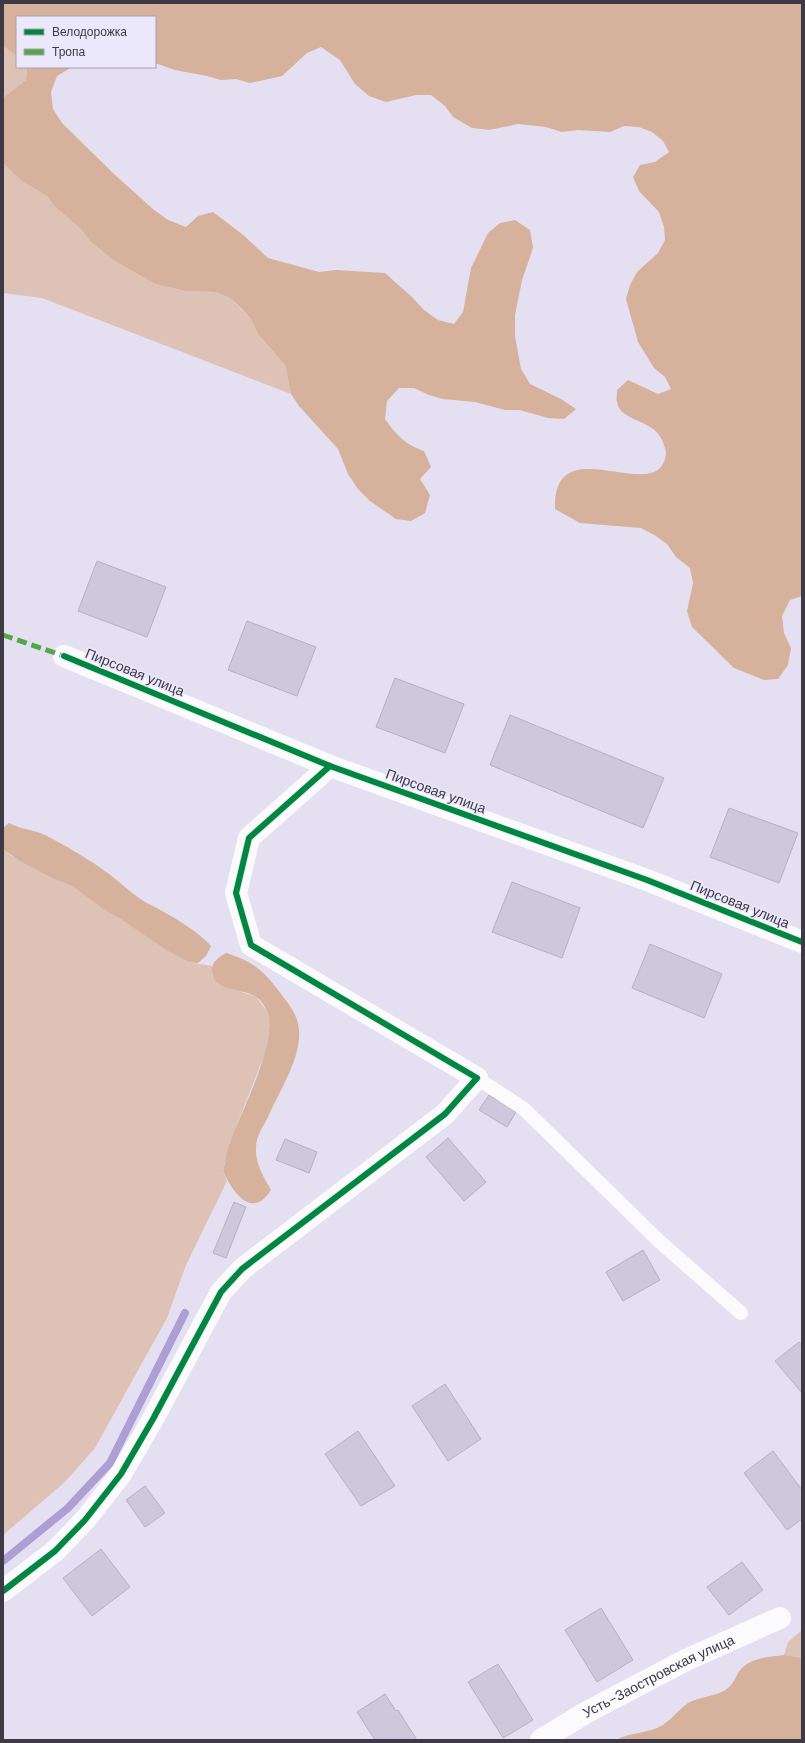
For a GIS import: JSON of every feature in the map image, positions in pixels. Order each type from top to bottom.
[{"type":"street","name":"Пирсовая улица","points":[[64,656],[330,766],[647,880],[802,942]]},
{"type":"street","points":[[3,1591],[54,1551],[85,1520],[121,1474],[153,1420],[218,1297],[242,1269],[445,1114],[477,1078],[251,945],[236,893],[249,838],[330,766]]},
{"type":"street","name":"Усть-Заостровская улица","points":[[541,1740],[587,1712],[686,1660],[780,1618]]},
{"type":"lane","points":[[477,1078],[524,1109],[660,1242],[741,1313]]},
{"type":"shaded area","points":[[3,3],[802,3],[802,596],[790,600],[782,616],[784,633],[791,648],[788,665],[778,679],[764,680],[734,668],[692,627],[687,611],[693,583],[690,568],[676,557],[667,544],[641,528],[580,523],[555,509],[559,485],[570,472],[587,469],[646,474],[660,468],[666,453],[660,436],[647,425],[625,414],[620,409],[617,402],[617,390],[628,380],[658,394],[671,389],[665,377],[654,368],[638,342],[626,299],[630,285],[637,272],[658,253],[665,240],[664,227],[659,212],[639,191],[633,177],[640,165],[655,162],[669,152],[663,141],[652,132],[639,127],[624,126],[610,132],[578,130],[562,132],[546,127],[518,124],[489,130],[472,128],[453,117],[445,106],[431,95],[416,95],[386,102],[369,96],[355,84],[340,60],[321,47],[307,53],[282,76],[250,83],[236,79],[221,80],[175,70],[156,63],[156,16],[16,16],[16,55],[3,46]]},
{"type":"shaded area","points":[[3,46],[16,55],[16,68],[27,68],[26,80],[3,98]]},
{"type":"shaded area","points":[[27,68],[70,68],[57,76],[51,92],[53,109],[62,123],[114,174],[154,210],[168,220],[186,227],[198,216],[213,212],[242,234],[268,258],[319,272],[335,270],[385,273],[424,310],[438,320],[454,324],[463,312],[471,268],[488,233],[500,223],[515,220],[530,230],[533,248],[522,280],[515,315],[515,336],[521,369],[530,384],[561,399],[576,409],[564,419],[548,418],[520,410],[505,410],[475,402],[443,399],[429,395],[414,388],[399,388],[387,401],[385,419],[402,439],[424,451],[431,467],[420,479],[430,495],[425,513],[411,521],[396,519],[370,501],[358,489],[348,474],[338,449],[299,406],[291,394],[285,365],[258,334],[251,319],[230,298],[216,292],[185,291],[155,284],[113,260],[90,241],[81,229],[55,207],[47,196],[21,180],[3,163],[3,98],[26,80]]},
{"type":"shaded area","points":[[3,163],[47,196],[55,207],[81,229],[90,241],[113,260],[155,284],[185,291],[216,292],[230,298],[251,319],[258,334],[285,365],[291,394],[42,298],[3,293]]},
{"type":"shaded area","points":[[9,823],[44,835],[72,850],[109,874],[140,899],[189,927],[211,946],[206,956],[198,963],[188,962],[166,950],[106,911],[72,886],[54,879],[20,861],[3,849],[3,828]]},
{"type":"shaded area","points":[[3,849],[12,856],[54,879],[72,886],[106,911],[166,950],[188,962],[212,966],[212,976],[217,983],[256,997],[267,1011],[269,1031],[266,1051],[229,1144],[223,1171],[227,1181],[186,1265],[167,1318],[95,1448],[65,1482],[3,1535]]},
{"type":"shaded area","points":[[226,953],[251,963],[269,979],[286,1000],[296,1016],[299,1032],[298,1044],[291,1069],[257,1140],[256,1154],[260,1170],[271,1190],[264,1199],[257,1203],[250,1203],[238,1195],[223,1171],[229,1145],[250,1095],[263,1058],[268,1040],[269,1024],[267,1011],[263,1003],[258,998],[251,994],[223,986],[217,983],[213,978],[212,971],[214,962]]},
{"type":"shaded area","points":[[802,1630],[802,1658],[784,1655],[788,1642]]},
{"type":"shaded area","points":[[784,1655],[802,1658],[802,1738],[800,1740],[616,1740],[621,1737],[657,1728],[666,1723],[688,1703],[724,1691],[731,1685],[742,1668],[752,1661]]},
{"type":"building","points":[[97,561],[166,587],[147,637],[78,611]]},
{"type":"building","points":[[247,621],[316,647],[297,696],[228,670]]},
{"type":"building","points":[[395,678],[464,704],[445,753],[376,727]]},
{"type":"building","points":[[510,715],[664,778],[643,828],[490,765]]},
{"type":"building","points":[[729,808],[798,833],[779,883],[710,857]]},
{"type":"building","points":[[512,882],[580,908],[562,958],[492,932]]},
{"type":"building","points":[[650,944],[722,974],[704,1018],[632,988]]},
{"type":"building","points":[[489,1095],[516,1112],[507,1127],[479,1110]]},
{"type":"building","points":[[448,1138],[486,1182],[464,1201],[426,1157]]},
{"type":"building","points":[[285,1139],[317,1152],[309,1173],[276,1160]]},
{"type":"building","points":[[234,1202],[246,1207],[226,1258],[213,1253]]},
{"type":"building","points":[[643,1250],[660,1280],[623,1301],[606,1272]]},
{"type":"building","points":[[799,1342],[802,1346],[802,1393],[775,1361]]},
{"type":"building","points":[[445,1384],[481,1439],[448,1461],[412,1406]]},
{"type":"building","points":[[358,1431],[395,1486],[361,1506],[325,1454]]},
{"type":"building","points":[[773,1451],[802,1490],[802,1519],[787,1530],[744,1473]]},
{"type":"building","points":[[145,1486],[165,1513],[145,1527],[126,1500]]},
{"type":"building","points":[[101,1549],[130,1587],[92,1616],[63,1578]]},
{"type":"building","points":[[742,1562],[763,1590],[729,1615],[707,1587]]},
{"type":"building","points":[[601,1608],[633,1660],[597,1682],[565,1630]]},
{"type":"building","points":[[498,1664],[533,1720],[503,1738],[468,1682]]},
{"type":"building","points":[[385,1694],[396,1711],[398,1710],[417,1740],[375,1740],[357,1712]]},
{"type":"waterway","points":[[3,1561],[68,1508],[110,1463],[185,1313]]},
{"type":"marked path","points":[[3,635],[64,656]]},
{"type":"cycle path","points":[[64,656],[330,766],[647,880],[802,942]]},
{"type":"cycle path","points":[[3,1591],[55,1551],[85,1520],[121,1474],[153,1419],[221,1292],[242,1269],[445,1114],[477,1078],[251,945],[236,893],[249,838],[330,766]]}]
